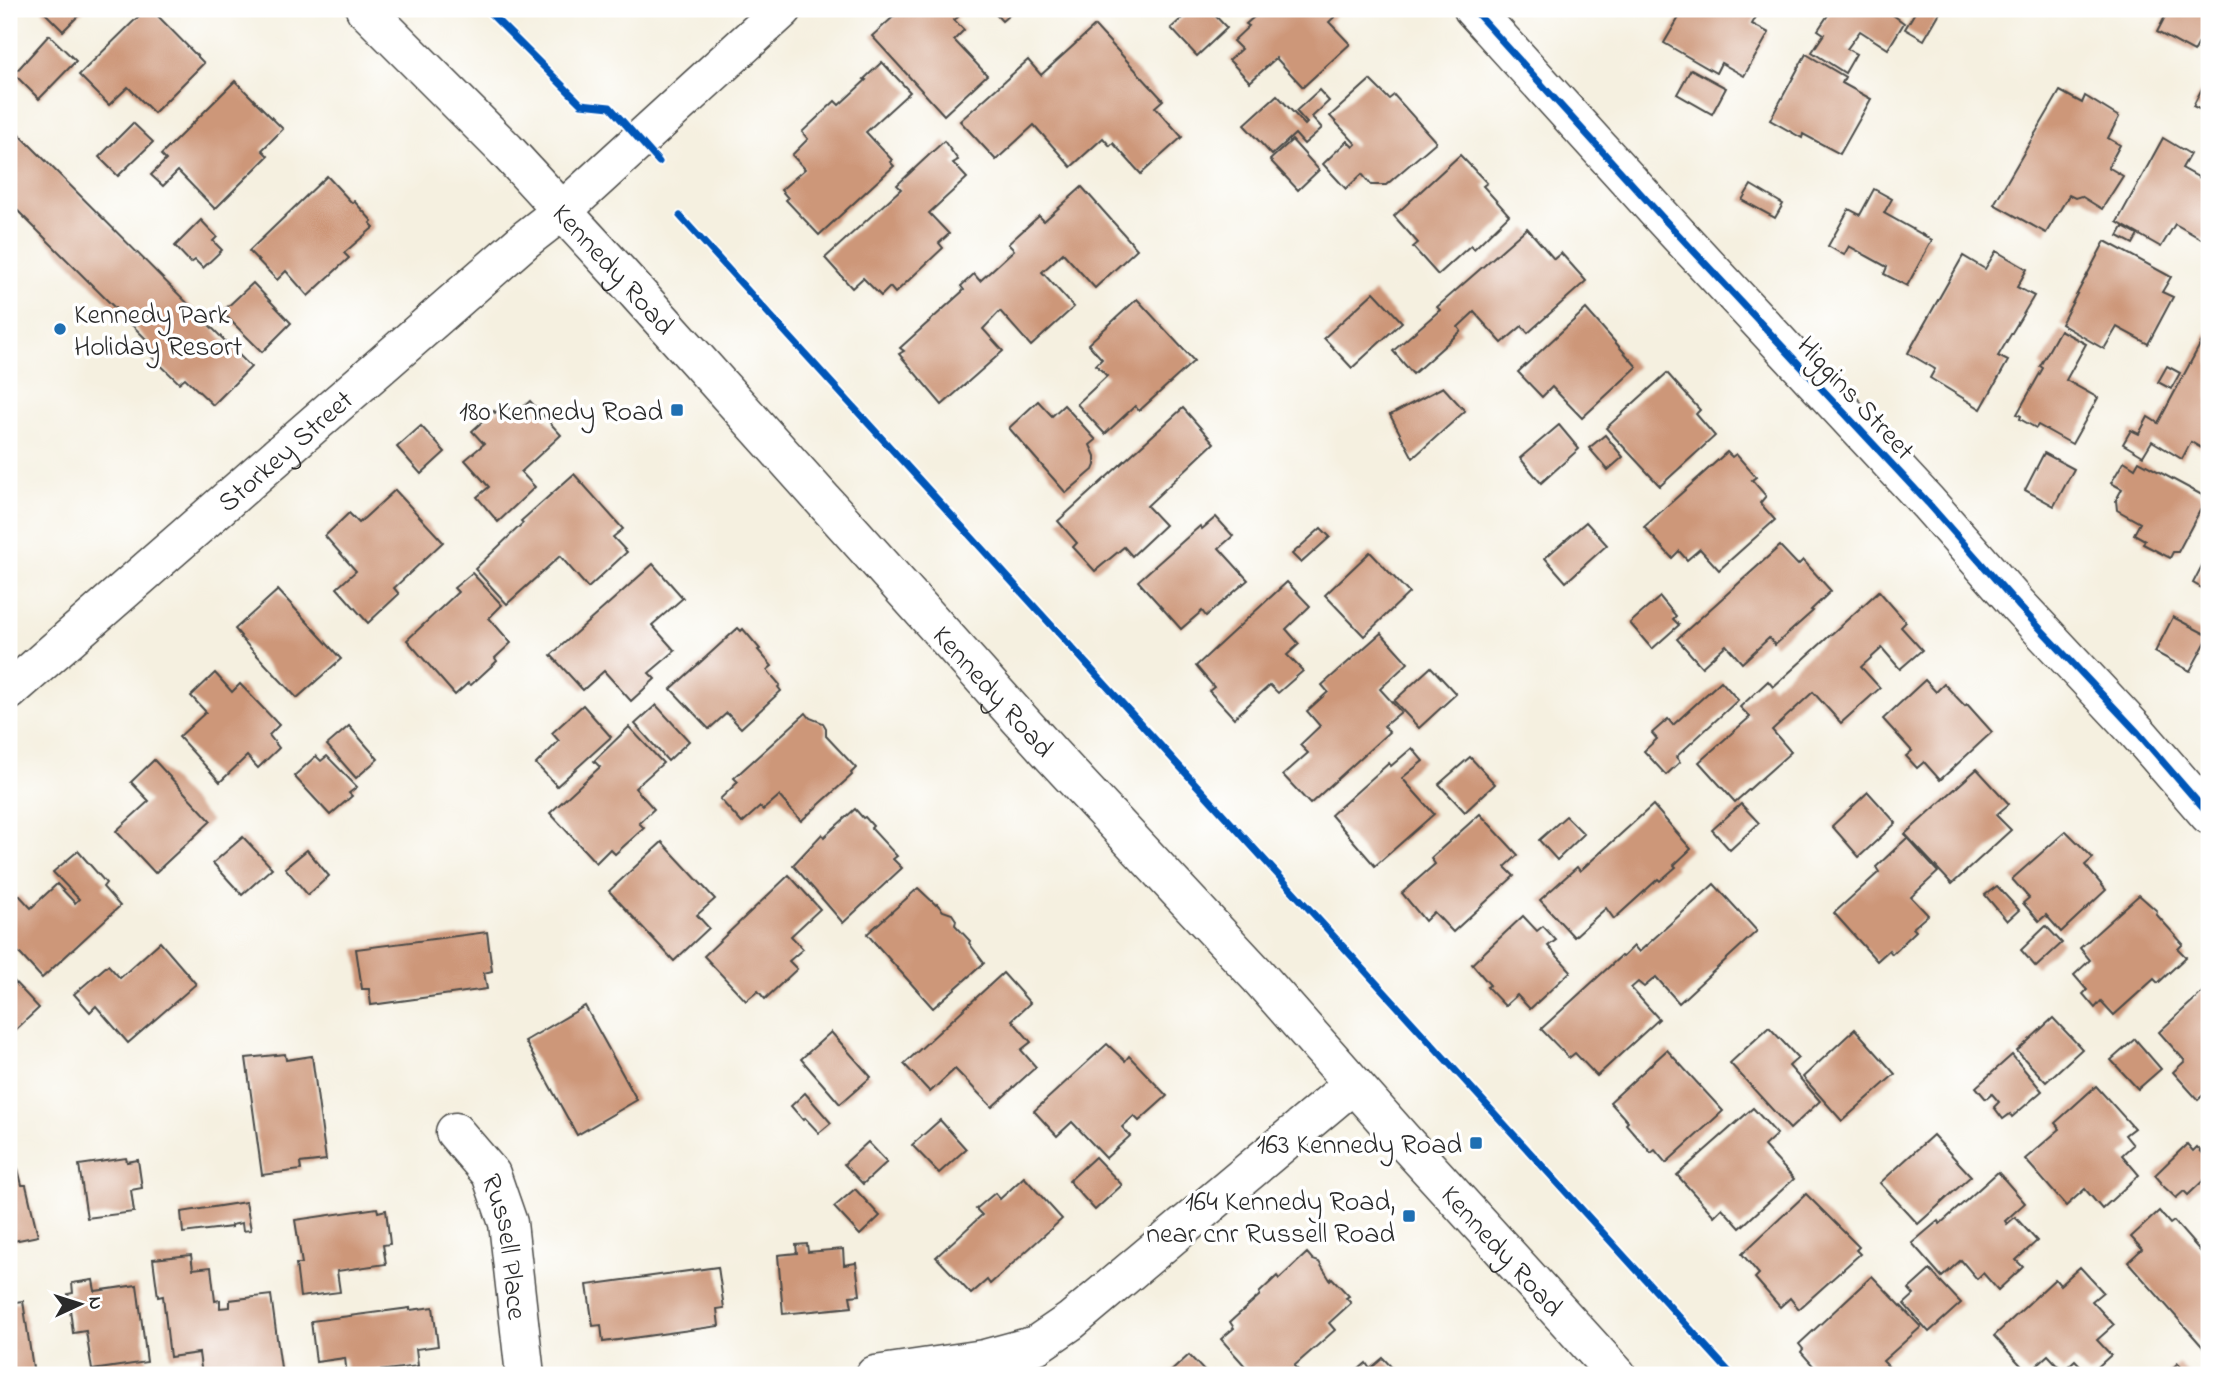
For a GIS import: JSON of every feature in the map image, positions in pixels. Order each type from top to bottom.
[{"type":"street","name":"Kennedy Road","points":[[365,9],[454,97],[562,211],[1051,754],[1258,976],[1502,1251],[1617,1375]]},
{"type":"street","name":"Storkey Street","points":[[9,691],[526,239],[562,211],[783,9]]},
{"type":"street","name":"Higgins Street","points":[[1473,9],[2138,733],[2209,815]]},
{"type":"street","points":[[875,1375],[984,1359],[1036,1345],[1082,1312],[1353,1084]]},
{"type":"street","name":"Russell Place","points":[[455,1132],[491,1174],[508,1223],[525,1375]]},
{"type":"building","points":[[41,9],[85,9],[63,31]]},
{"type":"building","points":[[146,9],[151,9],[204,63],[154,113],[128,87],[109,105],[79,75]]},
{"type":"building","points":[[902,9],[951,9],[958,17],[954,20],[964,30],[954,40],[987,75],[944,115],[872,36]]},
{"type":"building","points":[[991,9],[1016,9],[1002,21]]},
{"type":"building","points":[[1192,9],[1209,9],[1227,28],[1197,56],[1171,28]]},
{"type":"building","points":[[1263,9],[1343,9],[1329,22],[1350,44],[1303,87],[1276,58],[1250,82],[1229,60],[1241,49],[1233,41],[1249,26],[1246,24]]},
{"type":"building","points":[[1684,9],[1725,9],[1734,14],[1737,9],[1741,9],[1756,17],[1752,24],[1769,33],[1744,76],[1721,63],[1716,73],[1664,43]]},
{"type":"building","points":[[1832,9],[1897,9],[1893,15],[1904,23],[1888,49],[1860,31],[1847,49],[1856,54],[1845,73],[1812,52],[1824,34],[1818,30]]},
{"type":"building","points":[[1917,9],[1942,9],[1924,40],[1905,29]]},
{"type":"building","points":[[2169,9],[2209,9],[2209,24],[2194,52],[2157,32]]},
{"type":"building","points":[[1095,26],[1163,100],[1155,107],[1182,137],[1141,174],[1113,143],[1110,146],[1103,138],[1071,167],[1034,125],[996,160],[960,121],[1028,60],[1041,75]]},
{"type":"building","points":[[49,35],[76,61],[39,99],[14,74]]},
{"type":"building","points":[[1806,54],[1845,77],[1842,83],[1871,99],[1840,154],[1803,134],[1802,138],[1770,120]]},
{"type":"building","points":[[882,62],[910,92],[866,132],[892,160],[890,162],[894,166],[819,235],[786,200],[788,198],[781,190],[805,169],[792,155],[808,139],[802,132],[835,101],[839,105]]},
{"type":"building","points":[[1691,69],[1726,88],[1712,114],[1677,94]]},
{"type":"building","points":[[2209,75],[2209,114],[2193,106]]},
{"type":"building","points":[[1370,80],[1389,99],[1394,95],[1436,142],[1386,185],[1371,185],[1362,174],[1346,189],[1323,164],[1347,141],[1353,147],[1356,144],[1330,116]]},
{"type":"building","points":[[235,81],[283,129],[262,150],[268,156],[215,209],[178,171],[163,186],[151,175],[166,160],[161,155]]},
{"type":"building","points":[[1319,90],[1329,101],[1312,117],[1322,128],[1304,144],[1295,134],[1272,155],[1244,125],[1277,95],[1305,125],[1307,123],[1296,111]]},
{"type":"building","points":[[2060,91],[2082,103],[2085,96],[2119,117],[2108,138],[2120,145],[2108,167],[2123,176],[2102,209],[2081,196],[2075,198],[2069,195],[2046,233],[1994,204]]},
{"type":"building","points":[[133,123],[153,142],[118,176],[99,157]]},
{"type":"building","points":[[9,124],[251,367],[213,405],[185,378],[179,383],[144,349],[150,343],[9,202]]},
{"type":"building","points":[[2163,138],[2190,154],[2182,168],[2209,183],[2209,233],[2205,241],[2175,224],[2161,247],[2117,222]]},
{"type":"building","points":[[1292,140],[1319,170],[1298,190],[1270,160]]},
{"type":"building","points":[[944,141],[958,160],[953,163],[967,178],[929,213],[949,234],[939,243],[943,248],[895,293],[890,287],[881,296],[863,278],[852,288],[825,258],[901,189],[897,185]]},
{"type":"building","points":[[1460,155],[1487,183],[1483,186],[1509,215],[1474,249],[1471,245],[1438,275],[1413,247],[1418,243],[1394,216]]},
{"type":"building","points":[[327,176],[352,203],[354,201],[374,227],[344,253],[349,258],[308,296],[286,271],[277,280],[249,251]]},
{"type":"building","points":[[1751,185],[1783,204],[1775,218],[1742,200]]},
{"type":"building","points":[[1082,187],[1137,249],[1095,288],[1063,253],[1042,272],[1074,307],[1031,346],[1000,311],[983,329],[1003,351],[942,405],[899,354],[904,351],[900,348],[964,290],[961,286],[974,274],[980,281],[1014,250],[1008,244],[1039,216],[1044,221]]},
{"type":"building","points":[[1874,189],[1892,199],[1884,213],[1932,240],[1907,286],[1884,274],[1887,267],[1849,246],[1844,255],[1828,246],[1849,209],[1860,215]]},
{"type":"building","points":[[201,220],[217,237],[213,241],[222,250],[203,268],[195,260],[191,263],[175,246]]},
{"type":"building","points":[[2123,227],[2138,235],[2133,244],[2118,236]]},
{"type":"building","points":[[1527,228],[1554,259],[1561,253],[1586,281],[1528,333],[1522,326],[1502,343],[1474,312],[1458,327],[1461,331],[1413,374],[1393,351],[1440,310],[1437,307]]},
{"type":"building","points":[[2105,241],[2171,277],[2162,292],[2173,297],[2148,344],[2117,327],[2104,349],[2061,324]]},
{"type":"building","points":[[1996,251],[2027,269],[2017,287],[2034,296],[1998,356],[2008,361],[1981,409],[1930,378],[1935,369],[1908,353],[1963,256],[1985,269]]},
{"type":"building","points":[[253,283],[291,323],[262,352],[222,312]]},
{"type":"building","points":[[1374,292],[1402,322],[1352,368],[1324,338]]},
{"type":"building","points":[[1137,299],[1194,361],[1139,411],[1135,406],[1105,434],[1077,404],[1107,376],[1096,365],[1102,359],[1088,344]]},
{"type":"building","points":[[1586,309],[1637,367],[1582,418],[1552,387],[1542,397],[1518,372]]},
{"type":"building","points":[[2209,328],[2208,452],[2191,442],[2182,459],[2152,441],[2143,456],[2123,444],[2131,430],[2139,434],[2148,417],[2158,423]]},
{"type":"building","points":[[2060,330],[2086,344],[2066,380],[2098,398],[2072,444],[2038,425],[2036,428],[2020,419],[2021,416],[2017,414],[2043,368],[2040,366]]},
{"type":"building","points":[[2167,366],[2180,373],[2171,389],[2158,382]]},
{"type":"building","points":[[1667,373],[1700,410],[1696,414],[1715,436],[1660,486],[1606,428]]},
{"type":"building","points":[[1443,387],[1465,411],[1413,458],[1390,415]]},
{"type":"building","points":[[530,401],[561,435],[521,472],[535,487],[498,522],[477,497],[489,487],[465,460],[484,444],[472,431],[505,404],[515,415]]},
{"type":"building","points":[[1038,401],[1052,416],[1064,405],[1096,440],[1090,445],[1095,456],[1093,470],[1066,493],[1009,428]]},
{"type":"building","points":[[1183,408],[1214,443],[1147,506],[1165,525],[1132,556],[1124,547],[1095,571],[1073,547],[1077,543],[1058,521]]},
{"type":"building","points":[[1559,425],[1579,449],[1541,483],[1520,458]]},
{"type":"building","points":[[421,426],[445,452],[421,474],[397,447]]},
{"type":"building","points":[[1605,435],[1623,457],[1608,470],[1589,448]]},
{"type":"building","points":[[1727,452],[1732,457],[1736,454],[1756,477],[1752,480],[1766,496],[1760,503],[1775,520],[1719,570],[1700,549],[1687,560],[1679,551],[1672,558],[1644,527]]},
{"type":"building","points":[[2044,453],[2074,469],[2054,506],[2025,490]]},
{"type":"building","points":[[2124,461],[2135,468],[2139,461],[2202,495],[2204,503],[2178,552],[2173,552],[2170,558],[2143,544],[2145,540],[2134,534],[2140,523],[2117,510],[2116,500],[2122,489],[2111,483]]},
{"type":"building","points":[[574,474],[623,529],[613,537],[627,552],[588,588],[560,556],[507,604],[475,569],[523,523],[521,521]]},
{"type":"building","points":[[395,490],[443,542],[394,588],[399,594],[368,623],[337,588],[356,571],[325,536],[349,513],[359,523]]},
{"type":"building","points":[[1216,517],[1233,536],[1219,548],[1248,580],[1206,616],[1202,611],[1181,629],[1138,581],[1200,526],[1202,529]]},
{"type":"building","points":[[1586,522],[1607,545],[1566,582],[1545,558]]},
{"type":"building","points":[[1321,528],[1330,537],[1301,563],[1292,554]]},
{"type":"building","points":[[1780,546],[1798,565],[1803,560],[1831,591],[1775,645],[1769,638],[1742,663],[1726,645],[1702,667],[1677,639]]},
{"type":"building","points":[[1370,552],[1409,593],[1364,636],[1325,595]]},
{"type":"building","points":[[2209,552],[2209,592],[2193,583]]},
{"type":"building","points":[[653,564],[683,598],[652,625],[675,651],[649,673],[655,679],[631,701],[604,671],[583,690],[551,655]]},
{"type":"building","points":[[472,573],[502,605],[489,618],[511,643],[495,658],[497,661],[471,685],[468,683],[455,695],[407,640],[458,592],[454,588]]},
{"type":"building","points":[[1287,582],[1310,606],[1286,629],[1299,644],[1287,655],[1303,671],[1278,693],[1270,685],[1234,718],[1209,691],[1214,687],[1196,666]]},
{"type":"building","points":[[278,590],[341,659],[297,698],[235,629]]},
{"type":"building","points":[[1879,591],[1906,622],[1901,627],[1922,650],[1900,669],[1882,648],[1861,667],[1880,688],[1841,723],[1813,692],[1772,730],[1791,752],[1735,802],[1699,762],[1750,717],[1740,707],[1768,681],[1773,687]]},
{"type":"building","points":[[1660,597],[1676,616],[1673,619],[1679,625],[1652,649],[1630,623]]},
{"type":"building","points":[[2173,617],[2209,636],[2190,671],[2155,652]]},
{"type":"building","points":[[738,628],[741,631],[743,629],[772,666],[767,670],[780,685],[778,687],[781,691],[741,728],[727,713],[709,729],[671,689]]},
{"type":"building","points":[[1381,633],[1408,663],[1380,689],[1401,712],[1384,726],[1389,732],[1310,804],[1283,775],[1308,753],[1300,745],[1320,726],[1307,711],[1328,692],[1322,685]]},
{"type":"building","points":[[1431,667],[1456,694],[1419,728],[1394,701]]},
{"type":"building","points":[[215,673],[232,692],[240,684],[279,725],[269,735],[279,748],[258,768],[247,756],[220,782],[179,737],[206,712],[191,696]]},
{"type":"building","points":[[1925,680],[1936,692],[1944,684],[1965,706],[1967,704],[1992,732],[1940,780],[1924,762],[1917,768],[1906,756],[1912,751],[1883,719]]},
{"type":"building","points":[[1721,681],[1738,700],[1676,757],[1680,762],[1666,775],[1644,751],[1657,739],[1652,733],[1668,719],[1673,725]]},
{"type":"building","points":[[583,705],[611,737],[557,786],[536,764],[559,741],[552,733]]},
{"type":"building","points":[[656,705],[689,741],[668,761],[635,724]]},
{"type":"building","points":[[806,713],[810,718],[823,723],[826,736],[856,768],[852,775],[801,821],[779,796],[763,810],[760,807],[742,823],[720,799],[738,782],[734,778]]},
{"type":"building","points":[[349,726],[378,759],[356,778],[327,745]]},
{"type":"building","points":[[629,727],[663,763],[635,788],[654,809],[639,823],[644,828],[615,854],[610,849],[596,863],[550,813],[600,767],[594,761]]},
{"type":"building","points":[[1412,748],[1423,761],[1402,778],[1434,814],[1375,866],[1331,815],[1389,763],[1391,766]]},
{"type":"building","points":[[316,756],[321,761],[327,756],[357,787],[349,793],[352,796],[330,815],[294,776]]},
{"type":"building","points":[[1470,757],[1495,784],[1465,812],[1439,784]]},
{"type":"building","points":[[154,760],[211,821],[155,873],[116,831],[149,801],[131,782]]},
{"type":"building","points":[[1977,769],[2009,804],[1996,815],[2011,830],[1952,884],[1905,834]]},
{"type":"building","points":[[1868,792],[1896,823],[1859,857],[1832,826]]},
{"type":"building","points":[[1741,804],[1759,823],[1730,850],[1712,830]]},
{"type":"building","points":[[1653,805],[1691,849],[1674,865],[1676,867],[1660,881],[1658,879],[1614,919],[1606,908],[1574,937],[1540,900],[1577,867],[1580,871]]},
{"type":"building","points":[[855,809],[865,817],[873,826],[871,828],[897,856],[893,859],[902,868],[843,923],[793,865],[822,834],[824,837]]},
{"type":"building","points":[[1480,814],[1518,855],[1505,867],[1514,876],[1453,932],[1434,912],[1425,921],[1402,893],[1435,864],[1431,858]]},
{"type":"building","points":[[1566,816],[1584,834],[1557,860],[1539,840]]},
{"type":"building","points":[[2066,831],[2093,858],[2085,865],[2106,890],[2061,932],[2046,915],[2039,921],[2023,903],[2029,898],[2012,879]]},
{"type":"building","points":[[243,837],[272,868],[242,895],[213,863]]},
{"type":"building","points":[[1907,838],[1938,872],[1911,897],[1928,915],[1913,928],[1916,931],[1892,954],[1889,950],[1877,961],[1834,913],[1879,872],[1876,867]]},
{"type":"building","points":[[662,842],[715,899],[697,915],[709,928],[674,961],[609,891]]},
{"type":"building","points":[[307,850],[329,876],[308,895],[285,868]]},
{"type":"building","points":[[78,851],[106,883],[103,887],[120,906],[42,978],[9,942],[9,905],[19,895],[31,908],[57,884],[75,903],[79,899],[53,872]]},
{"type":"building","points":[[789,875],[820,909],[791,936],[803,949],[789,961],[797,969],[765,999],[758,991],[746,1001],[704,956]]},
{"type":"building","points":[[1714,884],[1757,931],[1679,1003],[1656,977],[1644,987],[1638,982],[1631,988],[1659,1019],[1597,1076],[1575,1053],[1569,1058],[1541,1029],[1621,956],[1634,946],[1639,952]]},
{"type":"building","points":[[1997,886],[2019,910],[2007,921],[1985,895]]},
{"type":"building","points":[[918,888],[943,911],[952,914],[956,920],[955,925],[970,941],[984,963],[933,1008],[867,934]]},
{"type":"building","points":[[2139,895],[2157,911],[2156,914],[2183,944],[2178,949],[2186,957],[2158,983],[2154,979],[2114,1015],[2101,1001],[2095,1008],[2083,994],[2087,990],[2074,975],[2090,960],[2080,948]]},
{"type":"building","points":[[1523,916],[1537,931],[1543,926],[1556,940],[1548,946],[1571,971],[1530,1009],[1517,995],[1505,1006],[1487,987],[1490,985],[1472,964]]},
{"type":"building","points":[[2046,926],[2062,943],[2036,967],[2021,950]]},
{"type":"building","points":[[487,932],[492,971],[484,973],[487,989],[371,1005],[369,989],[362,989],[356,949]]},
{"type":"building","points":[[160,942],[196,984],[128,1043],[96,1006],[90,1012],[74,994],[108,965],[120,978]]},
{"type":"building","points":[[1003,973],[1030,1003],[1012,1020],[1031,1042],[1021,1050],[1036,1067],[992,1107],[955,1069],[930,1092],[904,1064]]},
{"type":"building","points":[[9,976],[39,1008],[9,1036]]},
{"type":"building","points":[[2209,986],[2209,1089],[2198,1100],[2173,1072],[2185,1061],[2159,1032]]},
{"type":"building","points":[[585,1006],[637,1100],[577,1135],[525,1041]]},
{"type":"building","points":[[2053,1018],[2082,1049],[2046,1082],[2017,1051]]},
{"type":"building","points":[[1769,1027],[1798,1058],[1789,1066],[1820,1101],[1790,1129],[1730,1063]]},
{"type":"building","points":[[1855,1029],[1895,1074],[1842,1121],[1803,1077]]},
{"type":"building","points":[[831,1032],[871,1077],[840,1104],[801,1059]]},
{"type":"building","points":[[2135,1039],[2161,1069],[2138,1089],[2111,1060]]},
{"type":"building","points":[[1107,1044],[1125,1061],[1129,1056],[1167,1096],[1139,1121],[1134,1116],[1122,1127],[1130,1136],[1106,1158],[1072,1122],[1057,1136],[1034,1111]]},
{"type":"building","points":[[1667,1050],[1723,1111],[1666,1163],[1655,1150],[1651,1153],[1610,1102]]},
{"type":"building","points":[[285,1054],[286,1060],[312,1056],[326,1160],[300,1163],[301,1170],[262,1175],[246,1058]]},
{"type":"building","points":[[2012,1055],[2042,1091],[2012,1117],[2010,1114],[2003,1119],[1994,1107],[1999,1102],[1992,1094],[1986,1099],[1976,1087]]},
{"type":"building","points":[[2096,1086],[2134,1128],[2125,1135],[2133,1145],[2122,1155],[2139,1175],[2102,1209],[2085,1189],[2066,1206],[2025,1159],[2060,1129],[2055,1123]]},
{"type":"building","points":[[805,1093],[831,1123],[819,1133],[791,1106]]},
{"type":"building","points":[[1753,1108],[1777,1134],[1764,1146],[1794,1179],[1740,1228],[1722,1208],[1714,1216],[1677,1175]]},
{"type":"building","points":[[940,1120],[966,1149],[939,1173],[912,1145]]},
{"type":"building","points":[[1933,1135],[1971,1176],[1918,1224],[1880,1183]]},
{"type":"building","points":[[868,1142],[887,1162],[863,1184],[844,1164]]},
{"type":"building","points":[[2187,1144],[2193,1151],[2197,1147],[2209,1160],[2209,1175],[2188,1195],[2184,1191],[2176,1198],[2155,1175]]},
{"type":"building","points":[[1095,1157],[1122,1185],[1095,1210],[1069,1181]]},
{"type":"building","points":[[126,1158],[127,1162],[138,1160],[142,1188],[131,1190],[134,1212],[87,1218],[79,1165]]},
{"type":"building","points":[[18,1169],[22,1185],[26,1185],[38,1236],[9,1242],[9,1171]]},
{"type":"building","points":[[1998,1172],[2025,1203],[2005,1221],[2007,1224],[2015,1217],[2037,1241],[2016,1260],[2023,1267],[1998,1290],[1983,1273],[1977,1279],[1961,1260],[1942,1277],[1912,1243],[1938,1221],[1940,1224]]},
{"type":"building","points":[[1024,1177],[1062,1219],[990,1284],[987,1280],[971,1294],[936,1257],[982,1215],[976,1209],[995,1193],[1000,1199]]},
{"type":"building","points":[[855,1189],[880,1216],[860,1235],[834,1207]]},
{"type":"building","points":[[1806,1194],[1859,1247],[1856,1250],[1860,1254],[1799,1309],[1790,1298],[1780,1307],[1755,1278],[1759,1274],[1742,1254]]},
{"type":"building","points":[[246,1202],[251,1230],[243,1231],[242,1223],[231,1227],[183,1233],[181,1212]]},
{"type":"building","points":[[377,1208],[378,1212],[386,1210],[390,1244],[383,1245],[386,1264],[337,1271],[340,1292],[300,1297],[296,1264],[302,1264],[295,1220]]},
{"type":"building","points":[[2159,1211],[2170,1224],[2174,1221],[2209,1261],[2209,1354],[2128,1262],[2142,1249],[2131,1237]]},
{"type":"building","points":[[807,1244],[808,1252],[843,1249],[844,1265],[856,1263],[860,1295],[850,1296],[852,1307],[783,1314],[778,1255],[797,1253],[796,1245]]},
{"type":"building","points":[[1307,1253],[1319,1262],[1330,1280],[1332,1278],[1349,1296],[1346,1298],[1351,1303],[1329,1323],[1335,1330],[1294,1366],[1303,1375],[1253,1375],[1221,1339],[1234,1328],[1230,1322],[1260,1295],[1259,1293]]},
{"type":"building","points":[[191,1255],[193,1269],[211,1267],[215,1301],[220,1300],[220,1308],[230,1307],[230,1300],[271,1295],[282,1375],[202,1375],[199,1353],[170,1357],[163,1296],[158,1297],[153,1259]]},
{"type":"building","points":[[718,1267],[724,1308],[717,1309],[719,1326],[603,1342],[601,1325],[593,1326],[587,1285]]},
{"type":"building","points":[[2080,1267],[2103,1292],[2092,1301],[2114,1325],[2097,1340],[2111,1355],[2089,1375],[2075,1360],[2063,1371],[2048,1355],[2028,1373],[1994,1336],[2055,1279],[2060,1285]]},
{"type":"building","points":[[1930,1270],[1961,1303],[1929,1332],[1904,1304],[1914,1295],[1909,1289]]},
{"type":"building","points":[[1872,1276],[1921,1327],[1883,1361],[1888,1366],[1879,1375],[1813,1375],[1816,1369],[1801,1352],[1803,1349],[1799,1344]]},
{"type":"building","points":[[93,1280],[95,1291],[137,1285],[147,1362],[92,1370],[86,1331],[73,1333],[68,1294],[73,1293],[72,1283]]},
{"type":"building","points":[[23,1301],[34,1375],[9,1375],[9,1303]]},
{"type":"building","points":[[433,1307],[438,1346],[416,1349],[418,1366],[347,1375],[345,1358],[316,1362],[311,1321]]},
{"type":"building","points":[[1189,1355],[1208,1375],[1167,1375]]},
{"type":"building","points":[[1383,1358],[1399,1375],[1352,1375],[1366,1363],[1370,1369]]},
{"type":"building","points":[[2178,1363],[2190,1375],[2165,1375]]},
{"type":"cycle path","points":[[486,9],[581,104],[610,107],[659,162]]},
{"type":"cycle path","points":[[1473,9],[1928,503],[2018,605],[2138,733],[2209,815]]},
{"type":"cycle path","points":[[680,216],[1732,1375]]},
{"type":"place","name":"Kennedy Park Holiday Resort","points":[[60,329]]},
{"type":"place","name":"180 Kennedy Road","points":[[677,410]]},
{"type":"place","name":"163 Kennedy Road","points":[[1476,1143]]},
{"type":"place","name":"164 Kennedy Road, near cnr Russell Road","points":[[1409,1216]]}]
